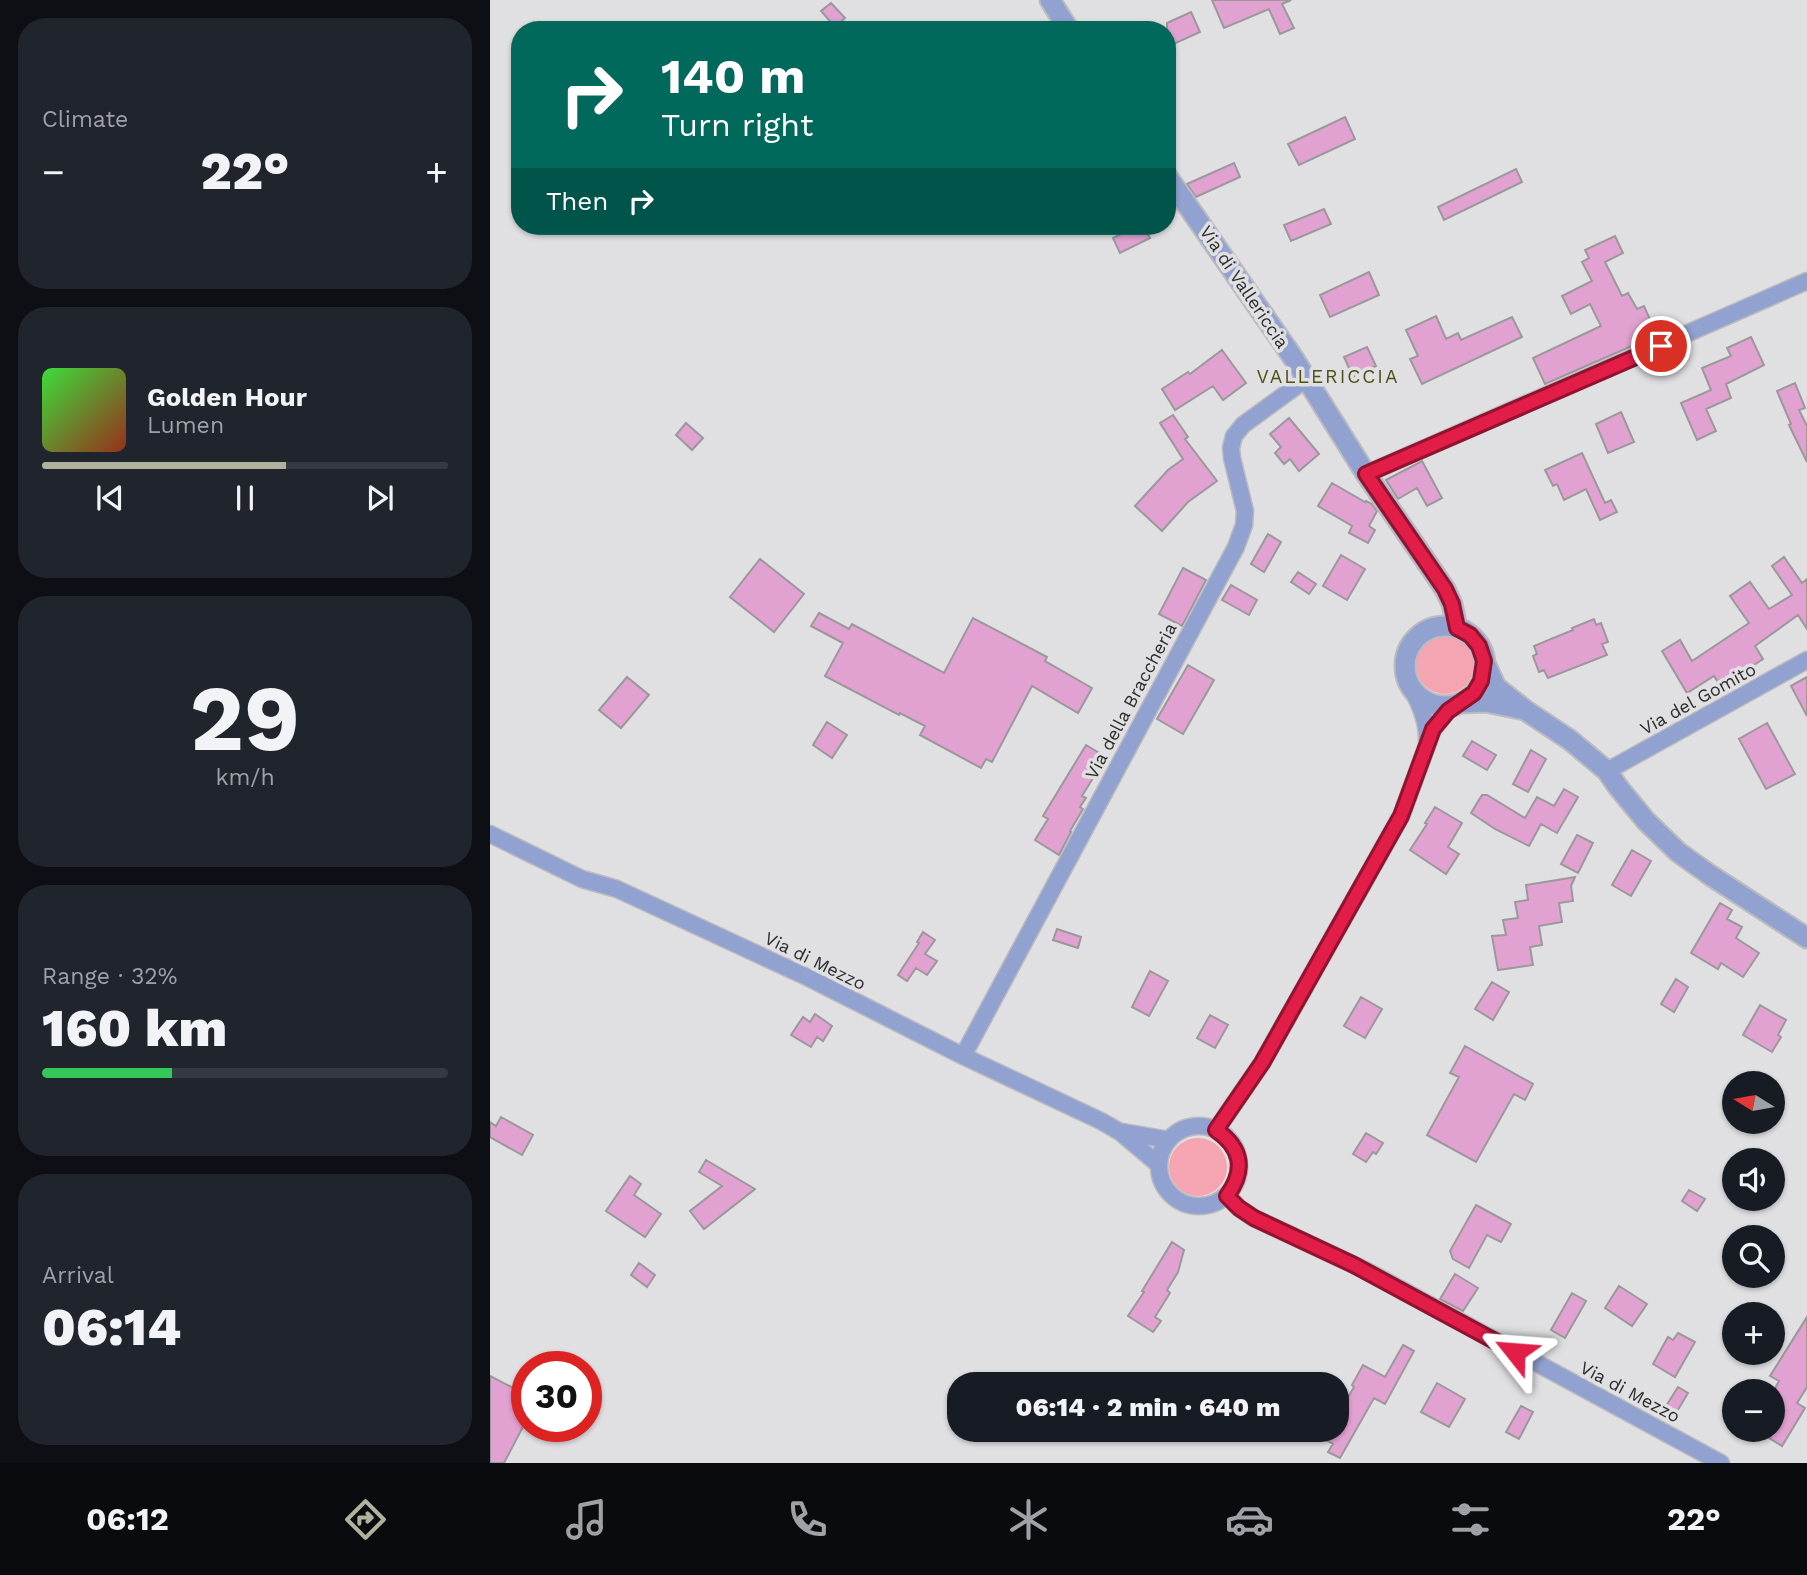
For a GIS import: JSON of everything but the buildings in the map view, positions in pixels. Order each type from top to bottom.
[{"type":"street","points":[[1050,0],[1063,21]]},
{"type":"street","name":"Via di Vallericcia","points":[[1176,189],[1434,573],[1450,598],[1457,628]]},
{"type":"street","points":[[1366,474],[1807,281]]},
{"type":"street","name":"Via della Braccheria","points":[[963,1056],[1236,547],[1244,525],[1245,511],[1232,458],[1234,436],[1242,425],[1306,379]]},
{"type":"street","name":"Via di Vallericcia","points":[[1412,689],[1406,674],[1406,658],[1412,644],[1430,629],[1440,603],[1434,573]]},
{"type":"street","points":[[1216,1130],[1262,1063],[1401,816],[1427,744],[1440,719],[1478,688],[1484,661],[1483,653],[1475,640],[1457,628],[1438,626],[1430,629]]},
{"type":"street","name":"Via del Gomito","points":[[1607,771],[1807,660]]},
{"type":"street","points":[[1484,661],[1496,687],[1570,740],[1607,771],[1646,821],[1678,852],[1807,938]]},
{"type":"street","points":[[1412,689],[1433,704],[1447,706],[1486,702],[1525,710]]},
{"type":"street","points":[[1412,689],[1427,727],[1427,744]]},
{"type":"street","name":"Via di Mezzo","points":[[490,834],[582,879],[617,889],[809,978],[1120,1132],[1159,1165]]},
{"type":"street","points":[[1203,1126],[1216,1130],[1227,1137],[1235,1147],[1239,1173],[1235,1185],[1219,1202],[1209,1206],[1188,1205],[1167,1190],[1161,1178],[1159,1165],[1162,1152],[1178,1132],[1203,1126]]},
{"type":"street","name":"Via di Mezzo","points":[[1120,1132],[1169,1140]]},
{"type":"street","name":"Via di Mezzo","points":[[1227,1196],[1254,1218],[1369,1272],[1721,1463]]},
{"type":"shaded area","points":[[1445,636],[1456,638],[1469,649],[1474,665],[1472,676],[1461,689],[1445,694],[1434,692],[1421,681],[1416,665],[1418,654],[1429,641]]},
{"type":"shaded area","points":[[1198,1138],[1209,1140],[1222,1151],[1227,1167],[1225,1178],[1214,1191],[1198,1196],[1187,1194],[1174,1183],[1169,1167],[1171,1156],[1182,1143]]},
{"type":"district","name":"VALLERICCIA","points":[[1328,376]]},
{"type":"route","points":[[1515,1352],[1354,1265],[1260,1221],[1239,1208],[1227,1196],[1235,1185],[1239,1160],[1235,1147],[1227,1137],[1216,1130],[1262,1063],[1401,816],[1433,729],[1448,711],[1474,693],[1485,668],[1483,653],[1475,640],[1457,628],[1452,604],[1445,589],[1366,474],[1661,346]]}]
